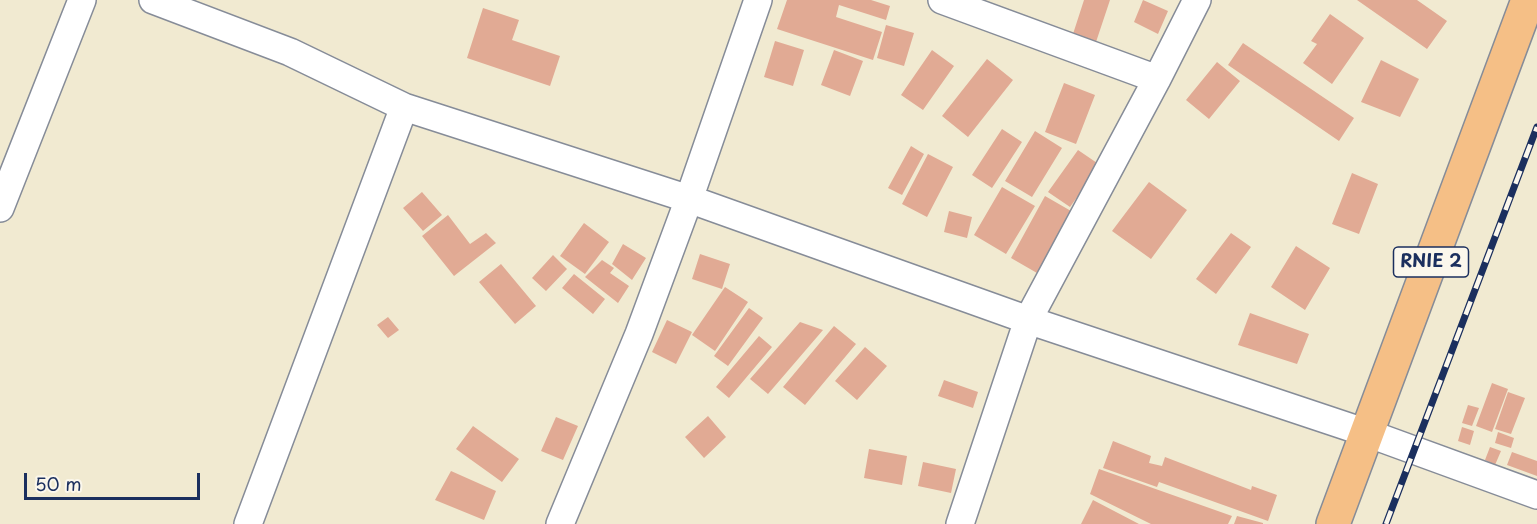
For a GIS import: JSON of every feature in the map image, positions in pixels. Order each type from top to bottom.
[{"type":"highway","name":"RNIE 2","points":[[1333,524],[1528,0]]},
{"type":"street","points":[[0,208],[82,0]]},
{"type":"street","points":[[153,0],[200,8],[404,107],[689,200],[1028,320],[1367,433],[1537,495]]},
{"type":"street","points":[[560,524],[639,334],[689,200],[758,0]]},
{"type":"street","points":[[942,0],[1157,79]]},
{"type":"street","points":[[960,524],[1028,320],[1197,0]]},
{"type":"street","points":[[248,524],[404,107]]},
{"type":"building","points":[[787,0],[871,0],[890,6],[886,20],[839,5],[836,17],[882,32],[873,60],[777,29]]},
{"type":"building","points":[[1084,0],[1110,0],[1096,42],[1073,34]]},
{"type":"building","points":[[1143,0],[1168,11],[1158,34],[1134,22]]},
{"type":"building","points":[[1357,0],[1417,0],[1447,21],[1427,49]]},
{"type":"building","points":[[483,8],[519,20],[512,40],[560,56],[550,86],[467,58]]},
{"type":"building","points":[[1330,14],[1364,38],[1332,84],[1303,63],[1317,44],[1311,41]]},
{"type":"building","points":[[886,25],[914,33],[904,66],[877,58]]},
{"type":"building","points":[[775,41],[804,50],[793,86],[764,77]]},
{"type":"building","points":[[1243,43],[1354,118],[1339,141],[1228,65]]},
{"type":"building","points":[[834,50],[863,61],[850,96],[821,85]]},
{"type":"building","points":[[932,50],[954,66],[923,110],[901,95]]},
{"type":"building","points":[[987,59],[1013,80],[968,137],[942,116]]},
{"type":"building","points":[[1381,60],[1419,79],[1400,117],[1361,102]]},
{"type":"building","points":[[1217,62],[1240,81],[1209,119],[1186,100]]},
{"type":"building","points":[[1064,83],[1095,95],[1076,144],[1045,132]]},
{"type":"building","points":[[1002,129],[1022,142],[992,188],[972,175]]},
{"type":"building","points":[[1035,131],[1062,148],[1032,197],[1005,181]]},
{"type":"building","points":[[911,146],[924,154],[902,195],[888,188]]},
{"type":"building","points":[[1078,150],[1100,165],[1070,207],[1048,192]]},
{"type":"building","points":[[928,154],[953,167],[927,217],[902,204]]},
{"type":"building","points":[[1352,173],[1378,184],[1359,234],[1332,224]]},
{"type":"building","points":[[1149,182],[1187,210],[1151,259],[1112,231]]},
{"type":"building","points":[[1002,187],[1035,206],[1006,254],[974,235]]},
{"type":"building","points":[[422,192],[442,215],[423,231],[403,208]]},
{"type":"building","points":[[1045,196],[1071,211],[1037,273],[1011,258]]},
{"type":"building","points":[[949,211],[972,217],[967,238],[944,232]]},
{"type":"building","points":[[448,215],[470,244],[486,233],[496,243],[454,276],[422,236]]},
{"type":"building","points":[[584,223],[609,242],[585,274],[560,256]]},
{"type":"building","points":[[1231,233],[1251,247],[1216,294],[1196,279]]},
{"type":"building","points":[[623,244],[646,258],[632,280],[612,264]]},
{"type":"building","points":[[1296,246],[1330,268],[1305,310],[1271,287]]},
{"type":"building","points":[[700,254],[730,264],[722,289],[692,279]]},
{"type":"building","points":[[553,255],[567,269],[546,291],[532,278]]},
{"type":"building","points":[[602,260],[614,268],[610,273],[629,286],[618,303],[585,277]]},
{"type":"building","points":[[501,264],[536,306],[515,324],[479,282]]},
{"type":"building","points":[[574,274],[605,299],[593,314],[562,288]]},
{"type":"building","points":[[725,287],[748,302],[715,351],[692,335]]},
{"type":"building","points":[[749,308],[763,318],[728,366],[714,356]]},
{"type":"building","points":[[1250,313],[1309,334],[1297,364],[1238,345]]},
{"type":"building","points":[[388,317],[399,330],[388,338],[377,325]]},
{"type":"building","points":[[667,320],[692,332],[676,364],[652,352]]},
{"type":"building","points":[[800,322],[823,330],[768,394],[750,379]]},
{"type":"building","points":[[834,326],[856,344],[805,405],[783,387]]},
{"type":"building","points":[[759,336],[772,347],[729,398],[716,387]]},
{"type":"building","points":[[865,347],[887,366],[857,400],[835,381]]},
{"type":"building","points":[[944,380],[978,392],[973,408],[938,396]]},
{"type":"building","points":[[1492,383],[1508,389],[1492,432],[1476,426]]},
{"type":"building","points":[[1508,392],[1525,398],[1511,434],[1495,429]]},
{"type":"building","points":[[1468,405],[1479,408],[1472,426],[1462,423]]},
{"type":"building","points":[[708,416],[726,437],[704,458],[685,437]]},
{"type":"building","points":[[556,417],[578,426],[563,460],[541,451]]},
{"type":"building","points":[[473,426],[519,459],[502,482],[456,449]]},
{"type":"building","points":[[1462,427],[1474,431],[1470,445],[1458,441]]},
{"type":"building","points":[[1498,432],[1514,438],[1511,448],[1495,443]]},
{"type":"building","points":[[1113,441],[1151,456],[1149,463],[1162,466],[1165,457],[1251,490],[1252,486],[1277,495],[1268,521],[1159,482],[1157,487],[1103,468]]},
{"type":"building","points":[[1490,447],[1501,451],[1495,465],[1485,460]]},
{"type":"building","points":[[869,449],[907,456],[902,485],[864,478]]},
{"type":"building","points":[[1512,452],[1537,461],[1537,476],[1507,465]]},
{"type":"building","points":[[923,462],[956,469],[951,493],[918,486]]},
{"type":"building","points":[[1099,469],[1232,516],[1228,524],[1151,524],[1090,494]]},
{"type":"building","points":[[451,471],[496,491],[484,520],[435,500]]},
{"type":"building","points":[[1093,500],[1139,524],[1081,524]]},
{"type":"building","points":[[1237,516],[1263,523],[1263,524],[1234,524]]},
{"type":"railway","points":[[1386,524],[1537,127]]}]
